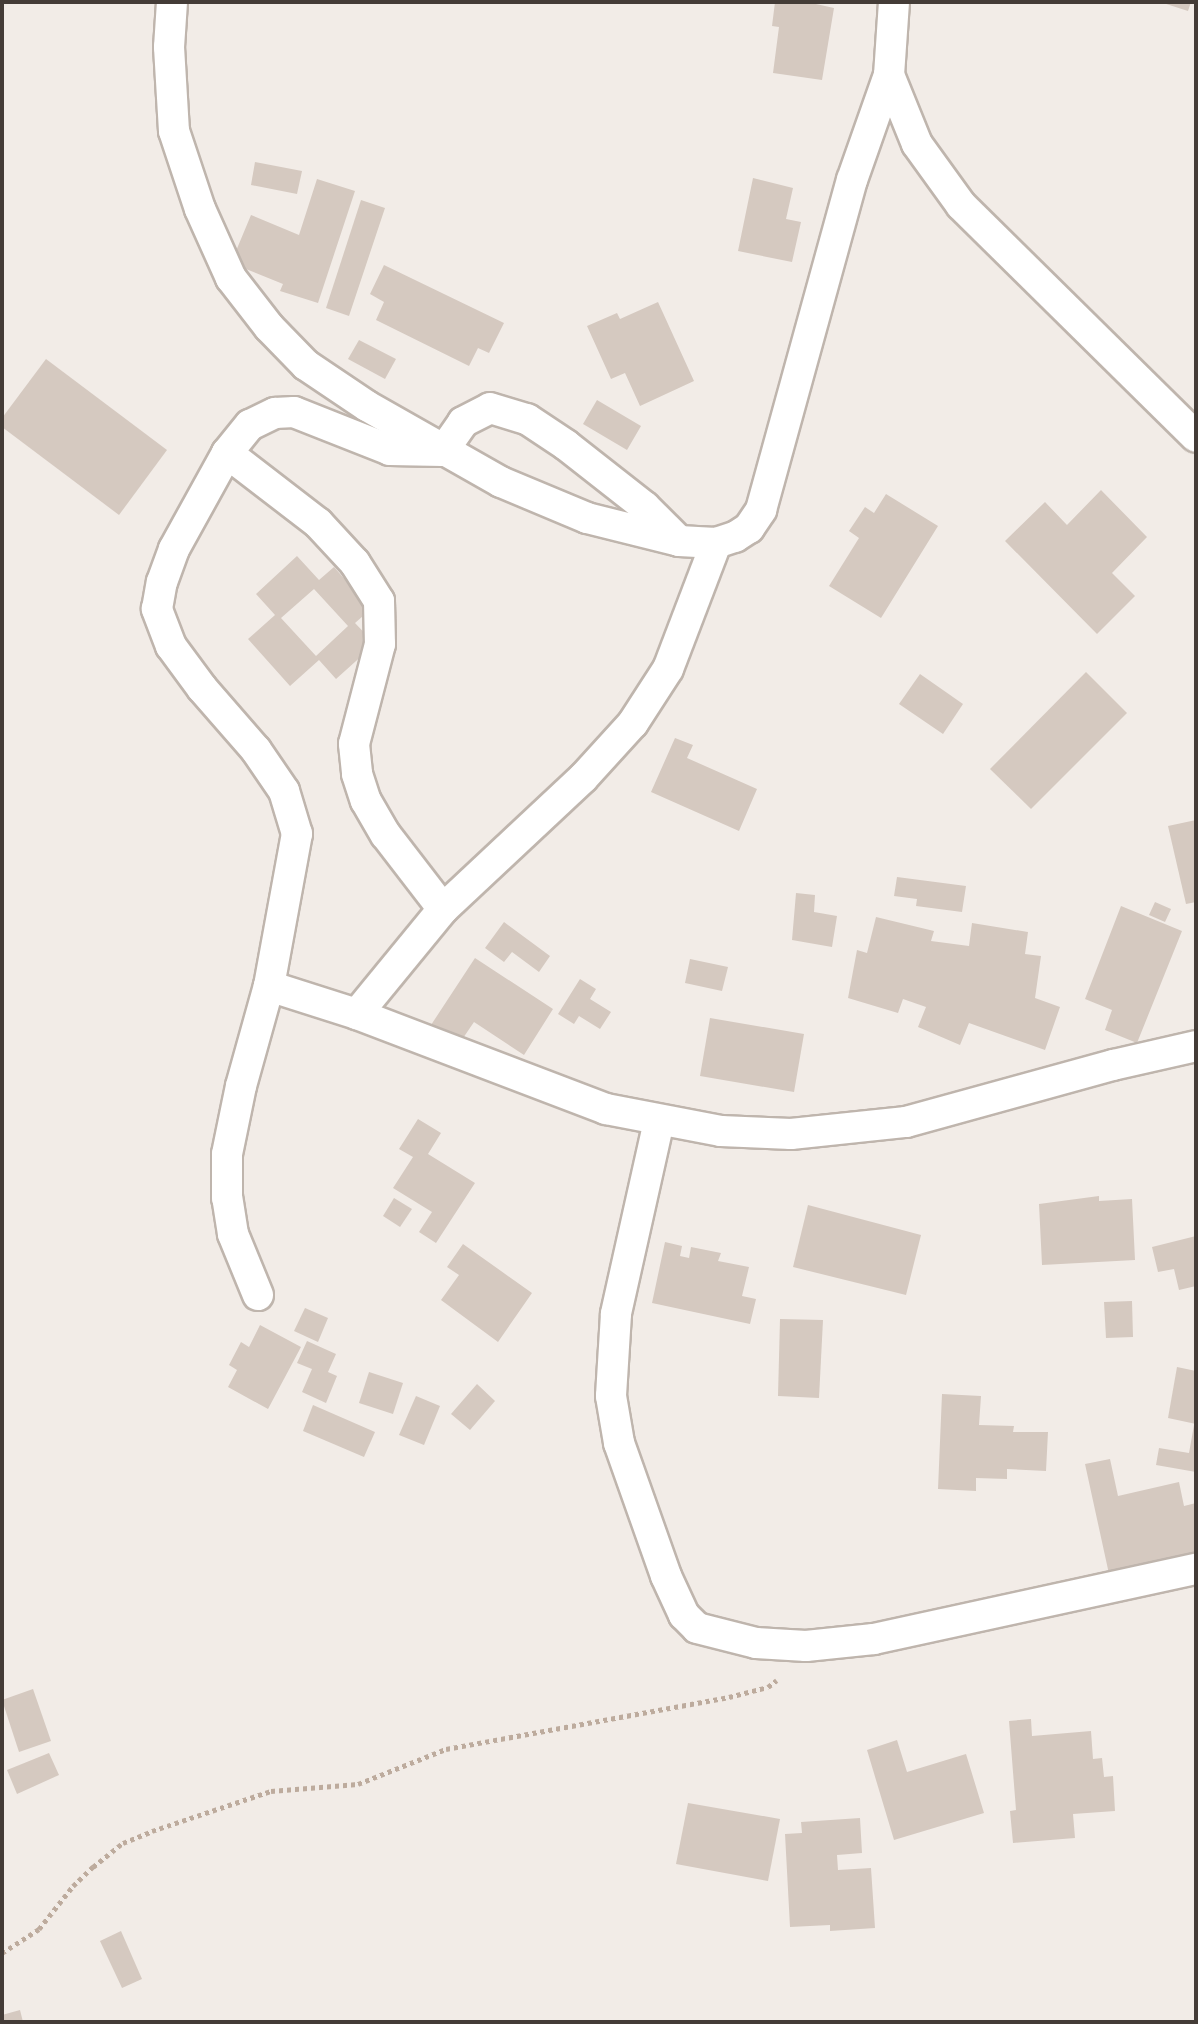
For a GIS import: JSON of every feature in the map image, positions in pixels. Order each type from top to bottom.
[{"type":"street","points":[[172,2],[169,47],[174,131],[200,209],[231,278],[269,327],[306,365],[443,451],[501,482],[587,518],[679,541],[716,543],[749,528],[761,510],[852,180],[889,75],[894,2]]},
{"type":"street","points":[[889,75],[917,144],[961,205],[1196,437]]},
{"type":"street","points":[[443,451],[463,422],[490,408],[527,419],[609,477],[679,541]]},
{"type":"street","points":[[258,1295],[233,1234],[227,1198],[227,1154],[241,1086],[269,986],[297,834],[284,791],[256,750],[202,688],[171,646],[157,609],[162,582],[174,549],[227,453],[250,425],[275,413],[294,412],[390,450],[419,453],[443,451]]},
{"type":"street","points":[[227,453],[318,523],[355,563],[375,591],[382,620],[380,644],[354,744],[357,774],[366,801],[386,835],[443,909]]},
{"type":"street","points":[[357,1014],[443,909],[583,778],[633,723],[668,669],[716,543]]},
{"type":"street","points":[[269,986],[357,1014],[606,1109],[721,1131],[791,1134],[906,1122],[1006,1098],[1113,1065],[1196,1046]]},
{"type":"street","points":[[659,1121],[616,1314],[611,1396],[619,1443],[684,1615],[697,1628],[756,1643],[806,1646],[874,1639],[1196,1569]]},
{"type":"path","points":[[2,1953],[39,1929],[73,1886],[93,1867],[123,1843],[152,1831],[271,1791],[358,1784],[446,1749],[768,1687],[781,1677],[806,1646]]},
{"type":"building","points":[[775,2],[807,2],[834,8],[822,80],[773,73],[779,27],[772,26]]},
{"type":"building","points":[[1160,2],[1191,2],[1188,11]]},
{"type":"building","points":[[255,162],[302,171],[297,194],[251,185]]},
{"type":"building","points":[[753,178],[793,188],[786,219],[801,222],[792,262],[738,251]]},
{"type":"building","points":[[317,179],[355,191],[318,303],[280,291],[283,284],[231,263],[251,215],[299,235]]},
{"type":"building","points":[[361,200],[385,208],[349,316],[326,308]]},
{"type":"building","points":[[384,265],[504,323],[489,353],[478,348],[469,366],[376,320],[384,302],[370,294]]},
{"type":"building","points":[[658,302],[694,381],[640,406],[625,373],[611,379],[587,326],[617,313],[620,319]]},
{"type":"building","points":[[359,340],[396,359],[385,379],[348,359]]},
{"type":"building","points":[[46,359],[167,450],[119,515],[2,427],[2,418]]},
{"type":"building","points":[[597,400],[641,426],[627,450],[583,424]]},
{"type":"building","points":[[1101,490],[1147,537],[1112,573],[1135,596],[1097,634],[1005,541],[1045,502],[1067,525]]},
{"type":"building","points":[[886,494],[938,526],[881,618],[829,586],[859,538],[849,531],[865,507],[874,513]]},
{"type":"building","points":[[297,556],[319,580],[334,567],[371,609],[355,623],[375,644],[336,679],[319,660],[290,686],[248,639],[275,615],[256,594]],"holes":[[[314,589],[348,626],[316,656],[281,618]]]},
{"type":"building","points":[[1086,672],[1127,713],[1031,809],[990,769]]},
{"type":"building","points":[[920,674],[963,704],[943,734],[899,704]]},
{"type":"building","points":[[675,738],[693,745],[687,758],[757,789],[739,831],[651,792]]},
{"type":"building","points":[[1196,820],[1196,902],[1186,904],[1168,826]]},
{"type":"building","points":[[897,877],[966,886],[962,912],[916,906],[917,899],[894,896]]},
{"type":"building","points":[[796,893],[815,895],[814,912],[837,916],[832,947],[792,940]]},
{"type":"building","points":[[1155,902],[1171,909],[1165,922],[1149,915]]},
{"type":"building","points":[[1121,906],[1182,931],[1137,1043],[1105,1030],[1112,1010],[1085,999]]},
{"type":"building","points":[[876,917],[934,931],[931,941],[969,946],[972,923],[1028,932],[1025,954],[1041,956],[1035,998],[1060,1007],[1045,1050],[969,1023],[960,1045],[918,1027],[926,1007],[903,999],[898,1013],[848,998],[857,950],[867,953]]},
{"type":"building","points":[[504,922],[550,956],[539,972],[512,952],[504,962],[485,948]]},
{"type":"building","points":[[475,958],[553,1009],[524,1055],[474,1022],[459,1044],[431,1025]]},
{"type":"building","points":[[690,959],[728,967],[722,991],[685,983]]},
{"type":"building","points":[[580,979],[596,989],[590,999],[611,1012],[600,1029],[579,1016],[574,1024],[558,1014]]},
{"type":"building","points":[[710,1018],[804,1034],[794,1092],[700,1076]]},
{"type":"building","points":[[418,1119],[441,1133],[428,1154],[475,1183],[436,1243],[419,1232],[432,1212],[393,1188],[413,1157],[399,1149]]},
{"type":"building","points":[[1099,1196],[1099,1201],[1132,1199],[1135,1260],[1042,1265],[1039,1204]]},
{"type":"building","points":[[394,1198],[412,1209],[400,1227],[383,1216]]},
{"type":"building","points":[[808,1205],[921,1235],[906,1295],[793,1267]]},
{"type":"building","points":[[1196,1236],[1196,1286],[1179,1290],[1174,1269],[1158,1272],[1152,1247]]},
{"type":"building","points":[[665,1242],[682,1246],[680,1256],[689,1258],[691,1247],[721,1253],[718,1261],[749,1267],[742,1296],[756,1299],[750,1324],[652,1303]]},
{"type":"building","points":[[463,1244],[532,1293],[498,1342],[441,1300],[459,1275],[447,1267]]},
{"type":"building","points":[[1132,1301],[1133,1337],[1106,1338],[1104,1302]]},
{"type":"building","points":[[305,1308],[328,1318],[318,1342],[294,1331]]},
{"type":"building","points":[[780,1319],[823,1320],[819,1398],[778,1396]]},
{"type":"building","points":[[260,1325],[301,1347],[268,1409],[228,1387],[237,1370],[229,1365],[241,1342],[249,1347]]},
{"type":"building","points":[[307,1341],[336,1354],[328,1372],[337,1376],[326,1403],[302,1392],[312,1369],[297,1363]]},
{"type":"building","points":[[1177,1367],[1196,1371],[1196,1424],[1168,1418]]},
{"type":"building","points":[[369,1372],[403,1383],[393,1414],[359,1403]]},
{"type":"building","points":[[477,1384],[495,1401],[470,1430],[451,1414]]},
{"type":"building","points":[[942,1394],[981,1396],[979,1425],[1014,1426],[1013,1432],[1048,1432],[1046,1471],[1007,1469],[1007,1479],[976,1478],[976,1491],[938,1489]]},
{"type":"building","points":[[416,1396],[440,1406],[424,1445],[399,1435]]},
{"type":"building","points":[[313,1405],[375,1432],[364,1457],[303,1431]]},
{"type":"building","points":[[1194,1425],[1196,1472],[1156,1465],[1159,1448],[1189,1453]]},
{"type":"building","points":[[1110,1459],[1118,1496],[1179,1482],[1184,1506],[1196,1503],[1196,1554],[1109,1574],[1085,1464]]},
{"type":"building","points":[[33,1689],[51,1741],[19,1752],[2,1700]]},
{"type":"building","points":[[1031,1719],[1032,1736],[1091,1731],[1093,1759],[1102,1758],[1104,1777],[1113,1776],[1115,1811],[1073,1814],[1075,1838],[1013,1843],[1010,1811],[1016,1810],[1009,1721]]},
{"type":"building","points":[[897,1740],[907,1772],[966,1754],[984,1813],[894,1840],[867,1750]]},
{"type":"building","points":[[49,1753],[59,1775],[17,1794],[7,1770]]},
{"type":"building","points":[[688,1803],[780,1819],[768,1881],[676,1864]]},
{"type":"building","points":[[860,1818],[862,1853],[837,1855],[838,1870],[871,1868],[875,1928],[830,1931],[830,1925],[790,1927],[785,1834],[802,1833],[801,1822]]},
{"type":"building","points":[[121,1931],[142,1979],[122,1988],[100,1941]]},
{"type":"building","points":[[20,2010],[23,2022],[2,2022],[2,2015]]}]
